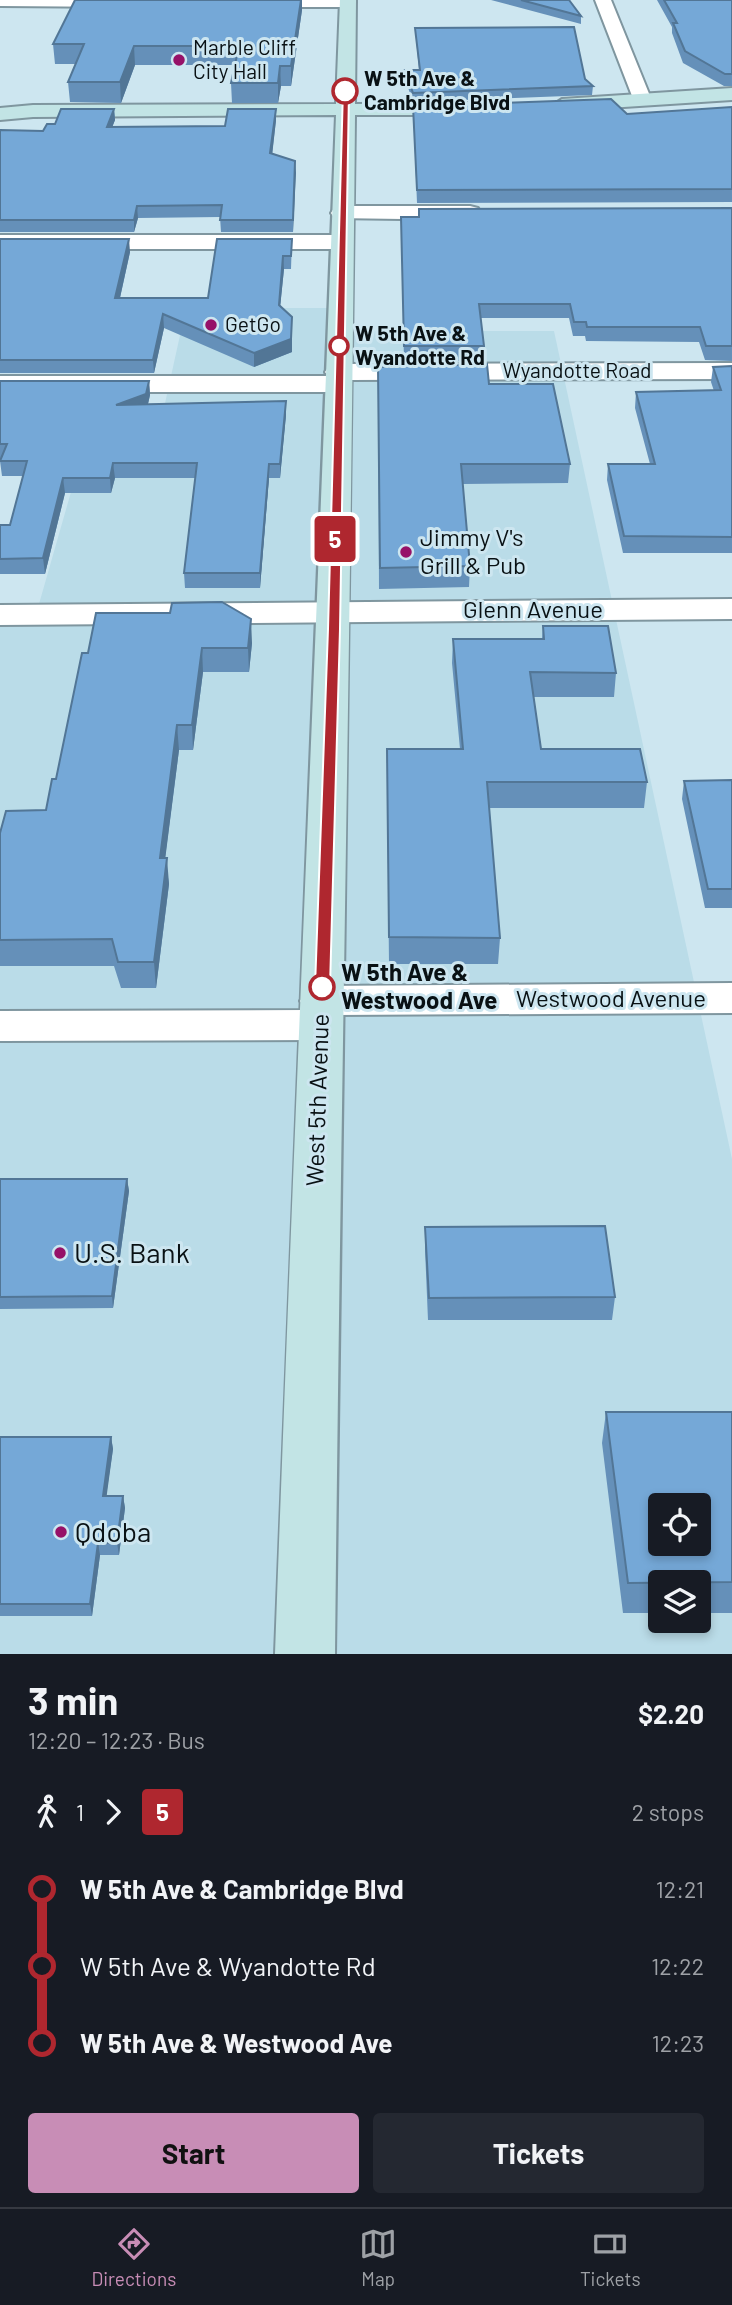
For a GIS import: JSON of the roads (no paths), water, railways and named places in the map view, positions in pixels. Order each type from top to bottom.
[{"type":"main road","name":"West 5th Avenue","points":[[304,1654],[334,612],[348,1]]},
{"type":"main road","points":[[545,106],[732,94]]},
{"type":"main road","points":[[0,106],[33,111]]},
{"type":"main road","points":[[0,114],[33,111],[489,108]]},
{"type":"street","points":[[603,0],[643,100]]},
{"type":"street","points":[[0,1],[140,2]]},
{"type":"street","points":[[237,2],[348,1]]},
{"type":"street","points":[[0,242],[342,228],[492,212]]},
{"type":"street","name":"Wyandotte Road","points":[[0,384],[732,371]]},
{"type":"street","name":"Glenn Avenue","points":[[0,615],[732,609]]},
{"type":"street","name":"Westwood Avenue","points":[[0,1026],[732,998]]},
{"type":"place","name":"Marble Cliff City Hall","points":[[179,60]]},
{"type":"place","name":"W 5th Ave & Cambridge Blvd","points":[[345,91]]},
{"type":"place","name":"GetGo","points":[[211,325]]},
{"type":"place","name":"W 5th Ave & Wyandotte Rd","points":[[339,346]]},
{"type":"place","name":"Jimmy V's Grill & Pub","points":[[406,552]]},
{"type":"place","name":"W 5th Ave & Westwood Ave","points":[[322,987]]},
{"type":"place","name":"U.S. Bank","points":[[60,1253]]},
{"type":"place","name":"Qdoba","points":[[61,1532]]}]
